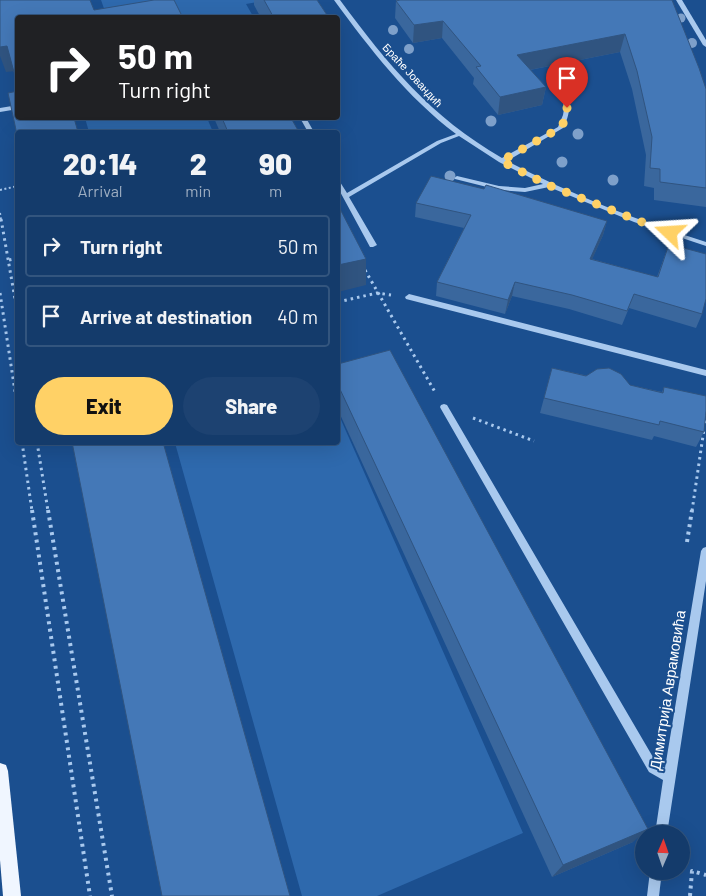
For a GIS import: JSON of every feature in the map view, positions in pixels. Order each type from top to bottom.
[{"type":"main road","points":[[0,771],[12,896]]},
{"type":"street","name":"Браће Јовандић","points":[[337,0],[409,89],[460,134],[501,161],[548,185],[659,230],[706,244]]},
{"type":"street","points":[[679,0],[706,45]]},
{"type":"street","points":[[501,161],[560,128],[566,119],[567,108],[562,74]]},
{"type":"street","points":[[0,110],[15,108]]},
{"type":"street","points":[[346,196],[439,142],[460,134]]},
{"type":"street","points":[[457,178],[499,188],[525,190],[548,185]]},
{"type":"street","points":[[340,186],[373,245]]},
{"type":"street","points":[[410,298],[706,373]]},
{"type":"street","points":[[444,407],[653,768],[669,777]]},
{"type":"street","name":"Димитрија Аврамовића","points":[[662,825],[706,551]]},
{"type":"street","points":[[653,896],[655,880]]},
{"type":"path","points":[[0,190],[15,187]]},
{"type":"path","points":[[0,213],[15,297]]},
{"type":"path","points":[[9,260],[15,259]]},
{"type":"path","points":[[364,269],[444,407],[534,441]]},
{"type":"path","points":[[340,301],[377,292]]},
{"type":"path","points":[[0,293],[15,391]]},
{"type":"path","points":[[22,445],[90,896]]},
{"type":"path","points":[[37,445],[112,896]]},
{"type":"path","points":[[690,896],[692,871],[706,875]]},
{"type":"shaded area","points":[[101,0],[270,0],[246,4],[252,15],[106,15]]},
{"type":"shaded area","points":[[86,120],[208,120],[212,130],[88,130]]},
{"type":"shaded area","points":[[340,418],[523,833],[377,896],[302,896],[176,445],[340,445]]},
{"type":"building","points":[[0,0],[90,0],[94,10],[154,0],[174,0],[182,15],[15,15],[15,76],[7,46],[0,47]]},
{"type":"building","points":[[264,0],[317,0],[327,15],[272,15]]},
{"type":"building","points":[[672,0],[706,89],[706,188],[660,182],[660,169],[650,168],[652,137],[637,71],[625,34],[517,55],[546,87],[500,97],[476,67],[481,66],[443,21],[414,25],[396,1]]},
{"type":"building","points":[[15,92],[15,120],[75,120],[77,130],[16,130],[8,93]]},
{"type":"building","points":[[223,120],[292,120],[298,130],[227,130]]},
{"type":"building","points":[[431,176],[484,189],[486,185],[607,221],[590,259],[658,277],[669,244],[706,254],[706,299],[702,314],[634,294],[627,311],[572,295],[515,282],[508,300],[437,282],[471,215],[416,203]]},
{"type":"building","points":[[340,209],[366,259],[340,265]]},
{"type":"building","points":[[390,350],[646,825],[635,825],[635,835],[563,865],[340,389],[340,363]]},
{"type":"building","points":[[552,368],[586,376],[597,369],[609,368],[621,374],[630,385],[663,393],[664,387],[706,396],[704,432],[660,421],[659,425],[544,398]]},
{"type":"building","points":[[73,445],[164,445],[290,896],[162,896]]},
{"type":"route","points":[[567,108],[566,119],[560,128],[501,161],[548,185],[670,233]]}]
